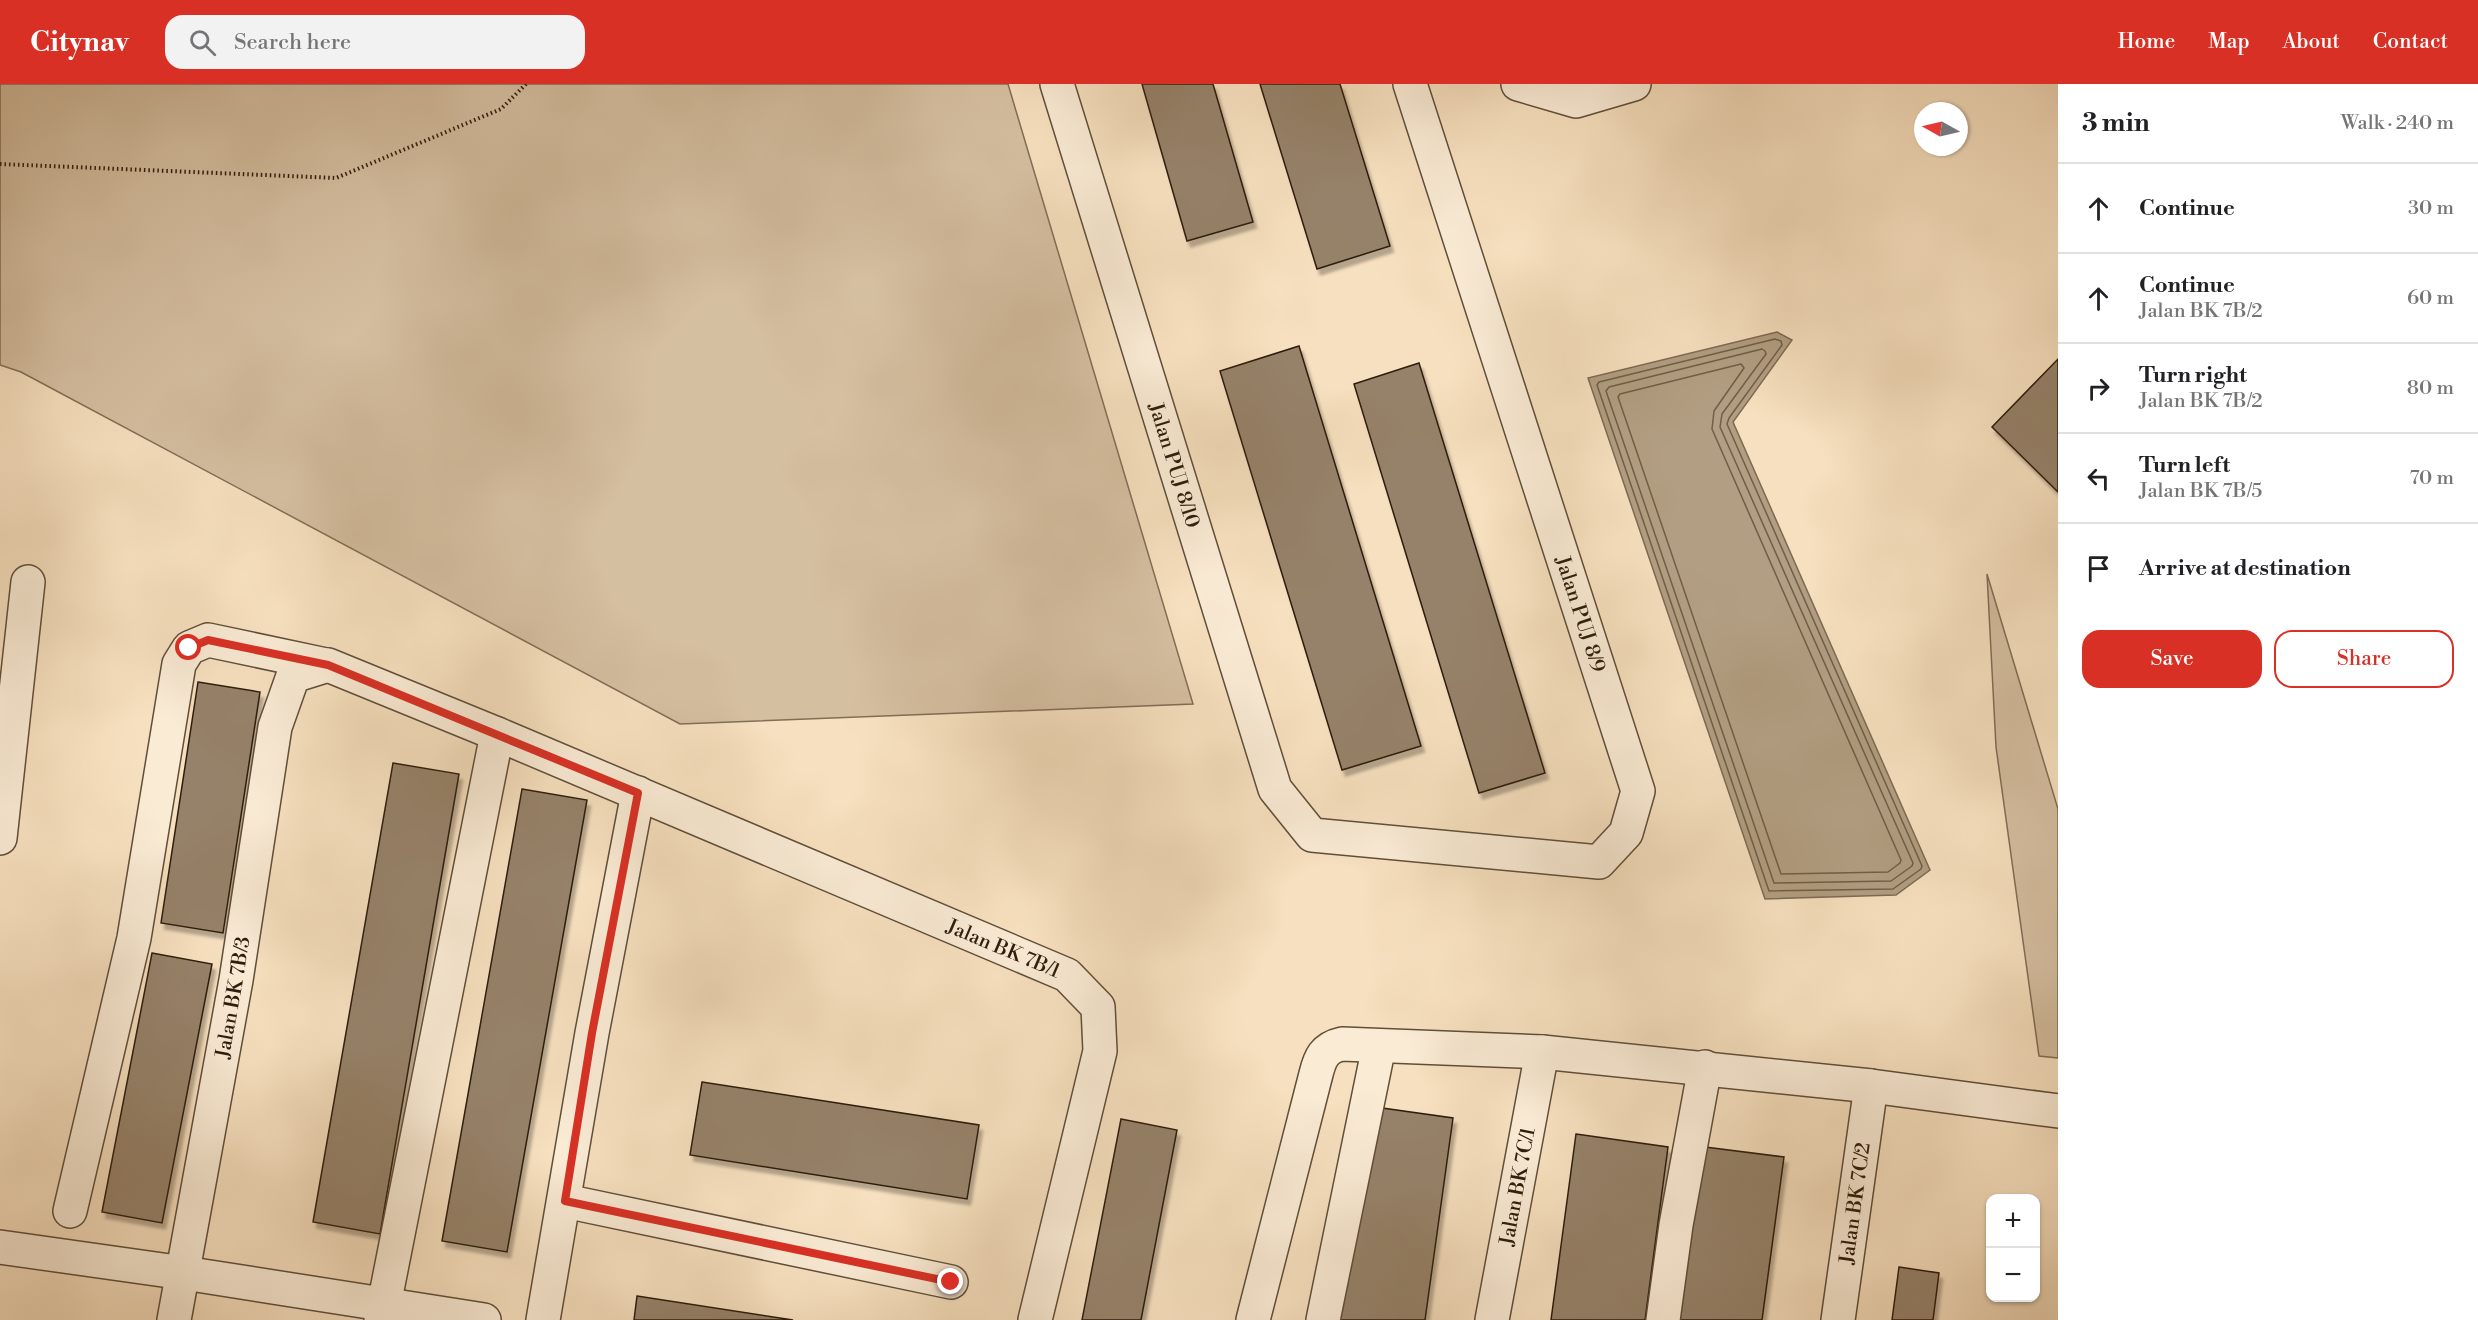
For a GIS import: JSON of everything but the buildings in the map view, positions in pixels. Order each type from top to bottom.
[{"type":"street","name":"Jalan PUJ 8/10","points":[[1057,84],[1275,789],[1312,836]]},
{"type":"street","name":"Jalan PUJ 8/9","points":[[1312,836],[1599,862],[1626,833],[1638,791],[1410,84]]},
{"type":"street","points":[[1518,85],[1576,101],[1634,84]]},
{"type":"street","points":[[0,838],[28,582]]},
{"type":"street","name":"Jalan BK 7B/1","points":[[70,1211],[134,938],[179,664],[189,648],[208,640],[328,665],[638,793],[1067,975],[1098,1007],[1100,1051],[1035,1320]]},
{"type":"street","name":"Jalan BK 7B/3","points":[[174,1320],[238,968],[275,727],[293,675],[328,665]]},
{"type":"street","points":[[383,1312],[496,734]]},
{"type":"street","points":[[543,1320],[592,1033],[638,793]]},
{"type":"street","points":[[1253,1320],[1321,1058],[1330,1047],[1342,1044],[1542,1052],[1705,1067],[2058,1111]]},
{"type":"street","points":[[1323,1320],[1379,1046]]},
{"type":"street","name":"Jalan BK 7C/1","points":[[1492,1320],[1542,1052]]},
{"type":"street","points":[[1663,1320],[1676,1225],[1705,1067]]},
{"type":"street","name":"Jalan BK 7C/2","points":[[1838,1320],[1871,1086]]},
{"type":"street","points":[[565,1201],[951,1282]]},
{"type":"street","points":[[0,1247],[184,1273],[383,1312],[484,1320]]},
{"type":"path","points":[[0,164],[336,178],[501,109],[526,84]]},
{"type":"shaded area","points":[[0,84],[1008,84],[1193,704],[680,724],[21,372],[0,365]]},
{"type":"shaded area","points":[[1987,574],[2058,809],[2058,1058],[2039,1056],[1996,747]]},
{"type":"water","points":[[1777,332],[1792,340],[1733,422],[1930,870],[1896,895],[1765,899],[1588,378]]},
{"type":"route","points":[[189,648],[208,640],[328,665],[638,793],[592,1033],[565,1201],[951,1282]]}]
